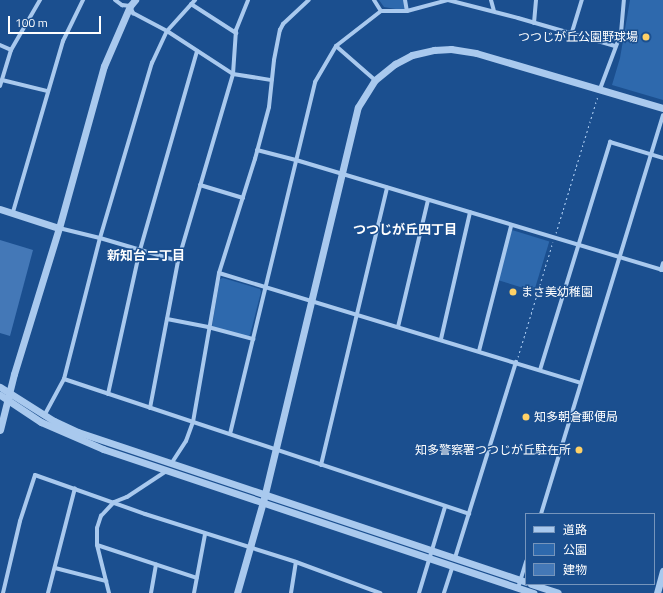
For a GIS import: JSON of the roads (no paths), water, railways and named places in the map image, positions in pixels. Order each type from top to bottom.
[{"type":"street","points":[[0,86],[10,50],[40,0]]},
{"type":"street","points":[[12,212],[63,41],[83,0]]},
{"type":"street","points":[[115,0],[122,5],[133,3]]},
{"type":"street","points":[[43,418],[64,379],[100,238],[152,63],[167,30],[195,0]]},
{"type":"street","points":[[150,408],[178,261],[233,74],[236,33],[248,0]]},
{"type":"street","points":[[109,593],[96,545],[97,528],[101,516],[114,502],[127,497],[168,471],[186,441],[193,422],[218,273],[243,198],[269,107],[274,60],[281,27],[309,0]]},
{"type":"street","points":[[374,0],[381,11]]},
{"type":"street","points":[[404,0],[408,11]]},
{"type":"street","points":[[230,434],[315,82],[336,46],[381,11],[408,11],[448,0],[572,32],[616,46]]},
{"type":"street","points":[[491,0],[494,11]]},
{"type":"street","points":[[534,22],[536,0]]},
{"type":"street","points":[[572,32],[582,0]]},
{"type":"street","points":[[599,93],[616,46],[622,24],[624,0]]},
{"type":"street","points":[[133,3],[133,12],[167,30],[233,74],[272,80]]},
{"type":"street","points":[[0,430],[59,228],[104,66],[133,3]]},
{"type":"street","points":[[191,4],[236,33]]},
{"type":"street","points":[[0,45],[10,50]]},
{"type":"street","points":[[336,46],[375,80]]},
{"type":"street","points":[[237,593],[264,498],[358,107],[375,80],[395,64],[412,55],[434,50],[451,49],[476,53],[599,93],[663,108]]},
{"type":"street","points":[[108,394],[140,250],[197,51]]},
{"type":"street","points":[[2,80],[47,91]]},
{"type":"street","points":[[540,513],[663,115]]},
{"type":"street","points":[[540,370],[610,142],[663,158]]},
{"type":"street","points":[[257,150],[341,173],[511,226],[662,270],[663,263]]},
{"type":"street","points":[[200,184],[243,198]]},
{"type":"street","points":[[321,465],[387,188]]},
{"type":"street","points":[[398,327],[428,200]]},
{"type":"street","points":[[0,209],[59,228],[100,238],[178,261]]},
{"type":"street","points":[[441,340],[470,212]]},
{"type":"street","points":[[479,351],[511,226]]},
{"type":"street","points":[[218,273],[516,362],[581,383]]},
{"type":"street","points":[[167,319],[208,327],[253,339]]},
{"type":"street","points":[[444,593],[516,362]]},
{"type":"street","points":[[64,379],[469,514]]},
{"type":"street","points":[[0,387],[9,397],[76,438],[168,471],[264,498],[455,558],[522,583],[534,593]]},
{"type":"street","points":[[0,395],[9,397]]},
{"type":"street","points":[[43,418],[78,432],[172,463],[453,566],[522,583]]},
{"type":"street","points":[[3,593],[20,521],[35,474],[205,534],[296,562],[380,593]]},
{"type":"street","points":[[48,593],[75,488]]},
{"type":"street","points":[[419,593],[445,507]]},
{"type":"street","points":[[194,593],[205,534]]},
{"type":"street","points":[[96,545],[197,578]]},
{"type":"street","points":[[291,593],[296,562]]},
{"type":"street","points":[[151,593],[156,564]]},
{"type":"street","points":[[522,583],[525,566]]},
{"type":"street","points":[[55,568],[106,581]]},
{"type":"street","points":[[657,593],[662,576]]},
{"type":"street","points":[[534,585],[558,593]]},
{"type":"place","name":"つつじが丘公園野球場","points":[[646,37]]},
{"type":"place","name":"まさ美幼稚園","points":[[513,292]]},
{"type":"place","name":"知多朝倉郵便局","points":[[526,417]]},
{"type":"place","name":"知多警察署つつじが丘駐在所","points":[[579,450]]},
{"type":"district","name":"つつじが丘四丁目","points":[[405,229]]},
{"type":"district","name":"新知台二丁目","points":[[146,255]]}]
